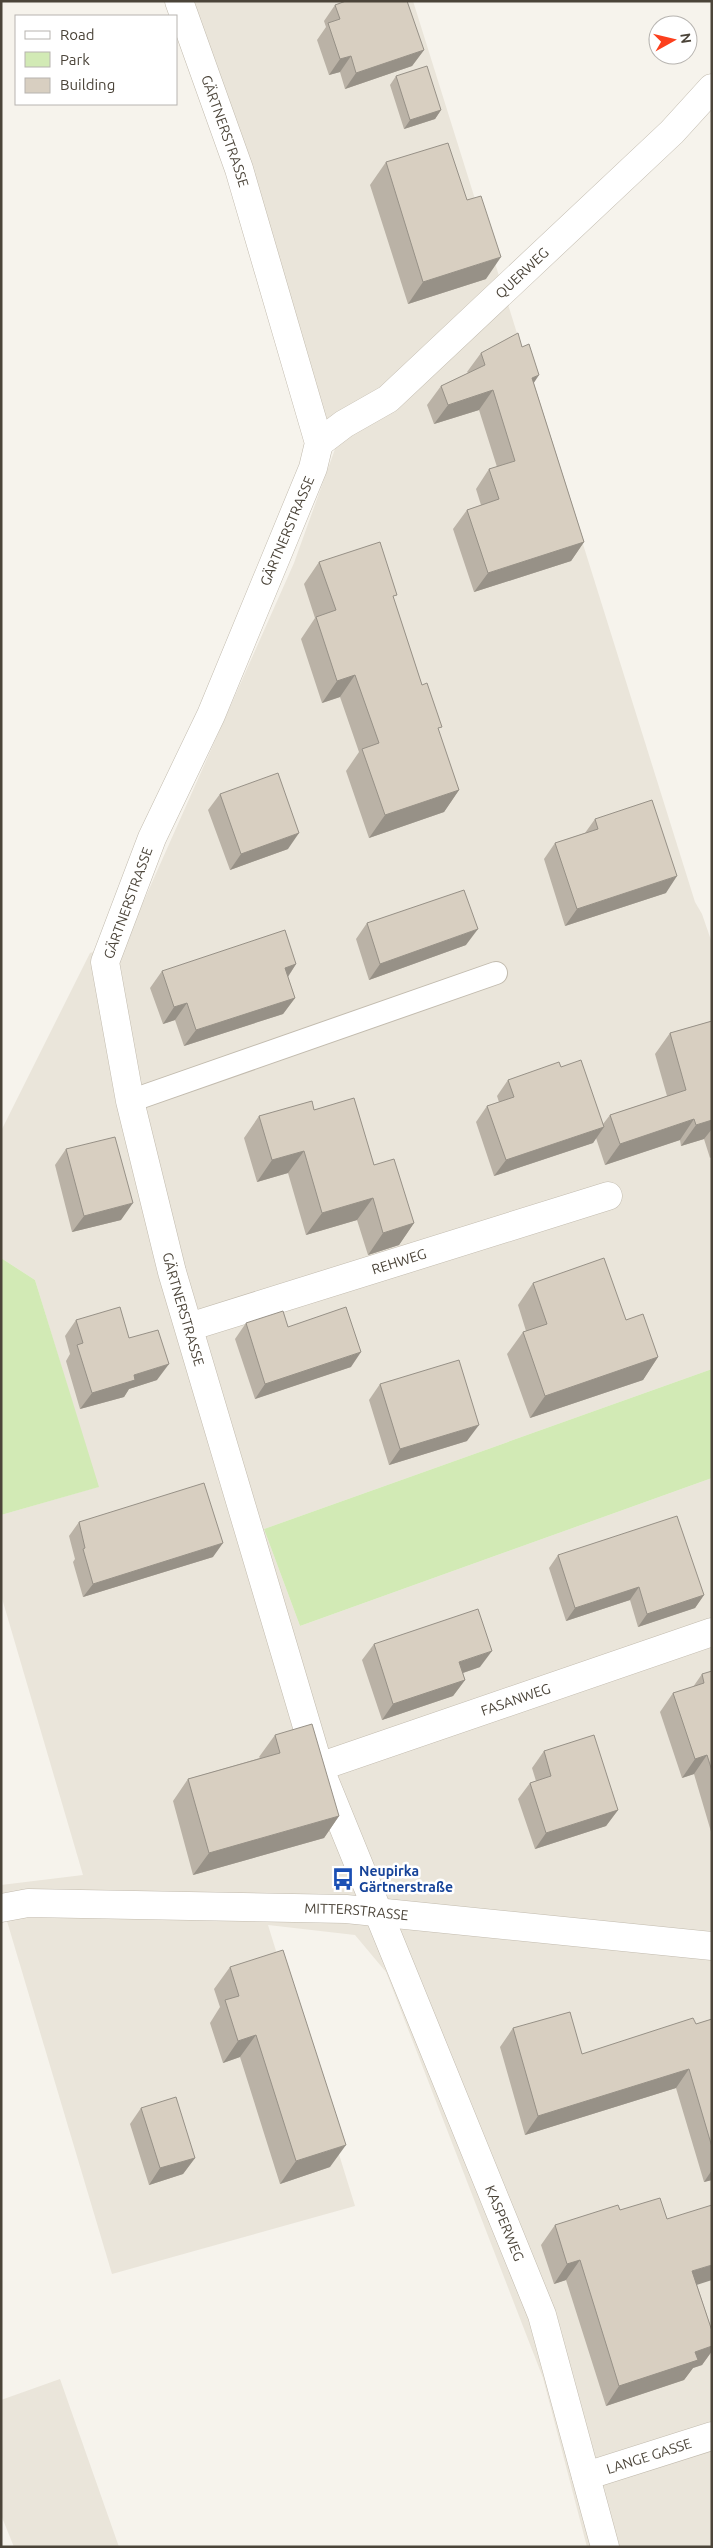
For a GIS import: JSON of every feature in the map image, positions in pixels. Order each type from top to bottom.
[{"type":"street","name":"GÄRTNERSTRASSE","points":[[178,1],[239,170],[319,443],[313,468],[210,715],[152,838],[105,962],[130,1102],[172,1272],[319,1767],[377,1911]]},
{"type":"street","name":"QUERWEG","points":[[319,443],[344,424],[388,399],[672,132],[712,88]]},
{"type":"street","name":"REHWEG","points":[[189,1327],[608,1196]]},
{"type":"street","name":"FASANWEG","points":[[319,1767],[712,1632]]},
{"type":"street","name":"MITTERSTRASSE","points":[[1,1908],[28,1904],[377,1911],[712,1946]]},
{"type":"street","name":"KASPERWEG","points":[[377,1911],[542,2314],[605,2547]]},
{"type":"street","name":"LANGE GASSE","points":[[586,2476],[712,2436]]},
{"type":"lane","points":[[130,1102],[496,973]]},
{"type":"shaded area","points":[[191,1],[413,1],[695,902],[702,914],[712,943],[712,1369],[264,1529],[300,1626],[712,1478],[712,2547],[587,2547],[543,2378],[386,1972],[355,1935],[268,1925],[355,2206],[112,2274],[1,1901],[1,1885],[83,1875],[1,1595],[1,1515],[98,1487],[35,1280],[1,1258],[1,1131],[90,953],[126,941],[294,563],[335,449],[242,146]]},
{"type":"shaded area","points":[[60,2379],[119,2547],[14,2547],[1,2515],[1,2400]]},
{"type":"green space","points":[[1,1258],[35,1280],[99,1487],[1,1515]]},
{"type":"green space","points":[[712,1369],[712,1478],[300,1626],[264,1529]]},
{"type":"building","points":[[346,1],[407,1],[424,50],[356,73],[351,56],[340,59],[328,23],[340,19],[335,5]]},
{"type":"building","points":[[427,66],[441,110],[410,120],[396,76]]},
{"type":"building","points":[[448,143],[467,200],[481,196],[501,257],[423,282],[386,162]]},
{"type":"building","points":[[518,333],[522,347],[529,344],[539,375],[532,378],[584,542],[488,573],[467,510],[499,499],[489,469],[515,461],[493,390],[448,405],[441,386],[485,365],[481,353]]},
{"type":"building","points":[[380,542],[397,595],[393,596],[422,685],[427,683],[442,727],[438,728],[459,790],[385,815],[362,749],[379,743],[355,675],[337,681],[316,617],[336,610],[319,562]]},
{"type":"building","points":[[278,773],[299,833],[241,854],[220,794]]},
{"type":"building","points":[[652,800],[677,876],[577,909],[555,843],[598,829],[595,819]]},
{"type":"building","points":[[464,890],[478,929],[380,964],[367,923]]},
{"type":"building","points":[[285,930],[296,964],[285,968],[295,998],[196,1030],[187,1003],[174,1007],[162,971]]},
{"type":"building","points":[[712,1021],[712,1120],[696,1125],[694,1119],[620,1144],[610,1115],[686,1090],[670,1033]]},
{"type":"building","points":[[581,1060],[604,1127],[506,1160],[487,1106],[514,1097],[508,1080],[559,1062],[561,1067]]},
{"type":"building","points":[[354,1098],[374,1165],[394,1159],[414,1223],[383,1233],[373,1198],[322,1213],[304,1151],[272,1160],[259,1116],[312,1101],[314,1110]]},
{"type":"building","points":[[115,1137],[133,1203],[84,1216],[66,1149]]},
{"type":"building","points":[[604,1258],[626,1320],[643,1314],[658,1357],[545,1396],[523,1332],[547,1324],[533,1283]]},
{"type":"building","points":[[120,1307],[129,1338],[158,1330],[169,1364],[134,1375],[135,1380],[92,1393],[77,1345],[83,1343],[76,1320]]},
{"type":"building","points":[[346,1307],[361,1352],[265,1384],[246,1323],[283,1311],[288,1327]]},
{"type":"building","points":[[459,1360],[479,1425],[400,1449],[380,1384]]},
{"type":"building","points":[[204,1483],[223,1543],[93,1584],[83,1549],[85,1548],[79,1522]]},
{"type":"building","points":[[677,1516],[704,1595],[647,1614],[639,1587],[575,1608],[558,1555]]},
{"type":"building","points":[[478,1609],[492,1651],[459,1662],[465,1680],[393,1704],[374,1644]]},
{"type":"building","points":[[712,1671],[712,1771],[707,1755],[695,1759],[673,1693],[704,1683],[702,1674]]},
{"type":"building","points":[[312,1724],[339,1816],[209,1853],[188,1779],[280,1753],[275,1735]]},
{"type":"building","points":[[594,1735],[618,1810],[546,1833],[530,1783],[551,1776],[544,1751]]},
{"type":"building","points":[[283,1950],[346,2145],[296,2161],[256,2035],[238,2041],[225,2000],[239,1996],[230,1967]]},
{"type":"building","points":[[570,2012],[582,2054],[693,2018],[696,2024],[712,2019],[712,2147],[689,2069],[538,2116],[513,2028]]},
{"type":"building","points":[[176,2097],[195,2158],[160,2168],[141,2108]]},
{"type":"building","points":[[660,2198],[667,2219],[712,2205],[712,2265],[692,2271],[712,2331],[712,2346],[695,2352],[698,2360],[619,2386],[580,2260],[567,2264],[555,2225],[618,2205],[620,2210]]},
{"type":"place","name":"Neupirka Gärtnerstraße","points":[[343,1879]]}]
